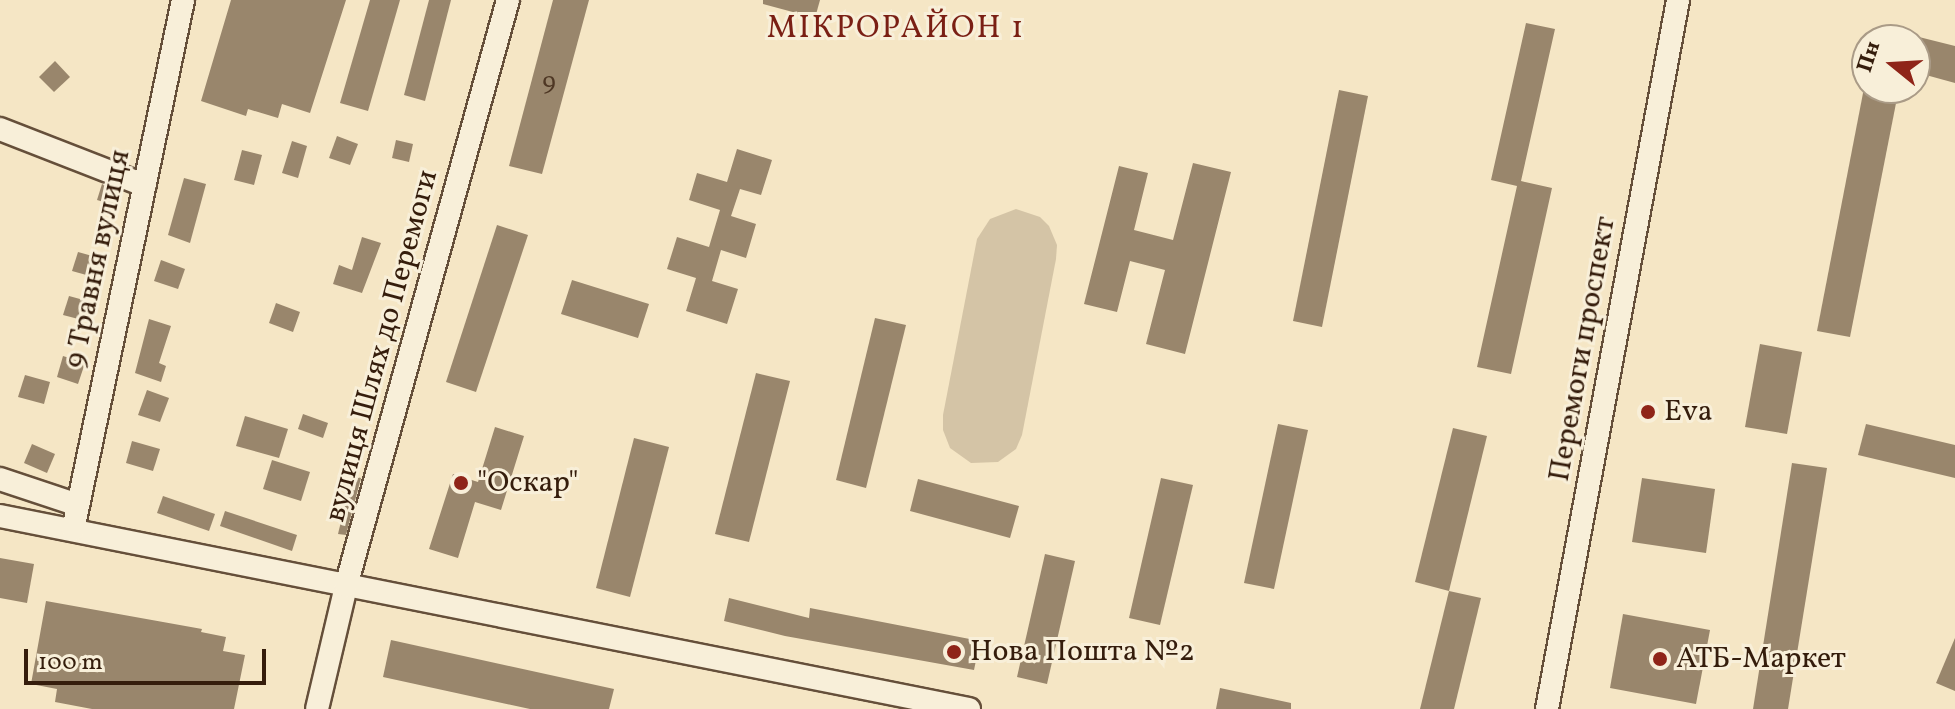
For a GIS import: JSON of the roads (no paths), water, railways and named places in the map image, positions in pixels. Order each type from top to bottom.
[{"type":"street","name":"9 Травня вулиця","points":[[73,530],[183,0]]},
{"type":"street","name":"вулиця Шлях до Перемоги","points":[[317,709],[346,586],[508,0]]},
{"type":"street","name":"Перемоги проспект","points":[[1547,709],[1678,0]]},
{"type":"street","points":[[0,129],[144,185]]},
{"type":"street","points":[[0,479],[78,505]]},
{"type":"street","points":[[0,516],[969,709]]},
{"type":"place","name":"Eva","points":[[1648,412]]},
{"type":"place","name":"\"Оскар\"","points":[[461,483]]},
{"type":"place","name":"Нова Пошта №2","points":[[954,652]]},
{"type":"place","name":"АТБ-Маркет","points":[[1660,659]]},
{"type":"district","name":"МІКРОРАЙОН 1","points":[[896,29]]}]
